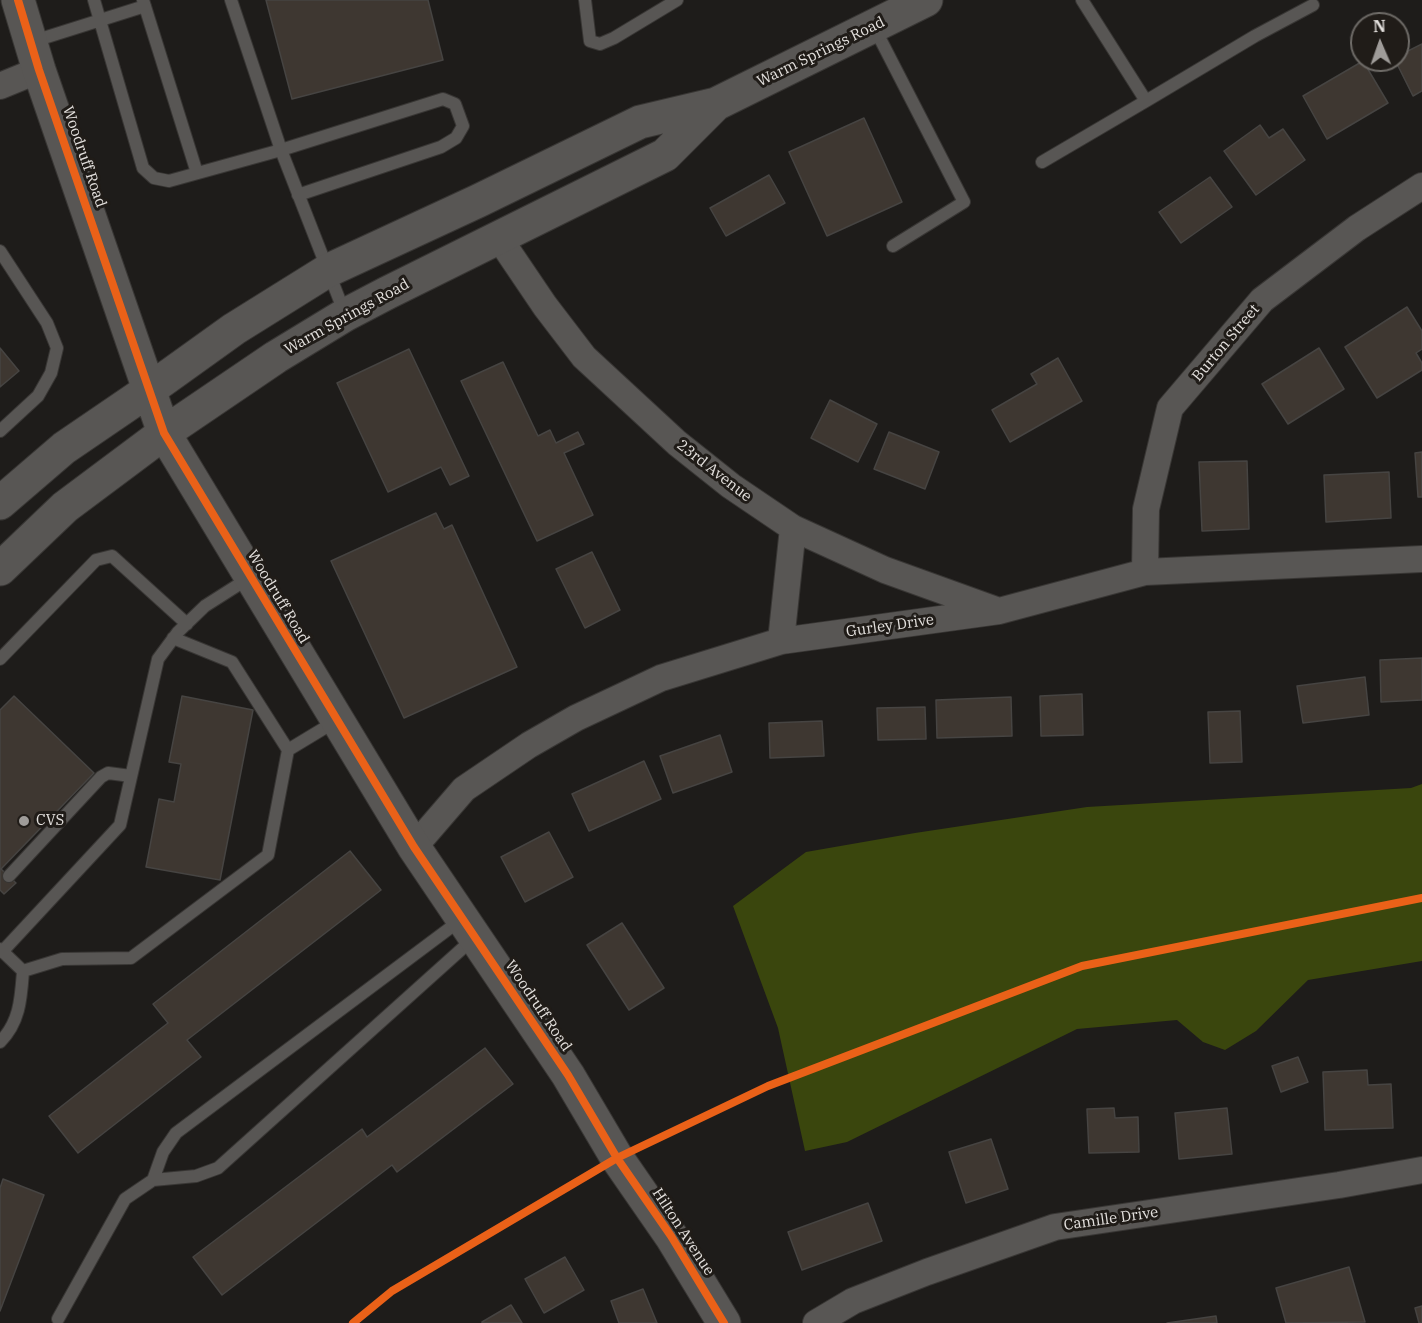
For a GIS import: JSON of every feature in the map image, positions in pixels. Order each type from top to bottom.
[{"type":"main road","name":"Woodruff Road","points":[[18,0],[164,434],[414,847],[568,1075],[617,1158]]},
{"type":"main road","name":"Warm Springs Road","points":[[0,503],[64,448],[234,329],[327,271],[640,122],[716,104],[926,0]]},
{"type":"main road","name":"Warm Springs Road","points":[[0,569],[65,507],[164,434],[276,357],[345,315],[665,155],[716,104]]},
{"type":"main road","name":"Hilton Avenue","points":[[617,1158],[671,1236],[724,1323]]},
{"type":"street","points":[[0,86],[35,56]]},
{"type":"street","name":"Burton Street","points":[[1145,572],[1146,509],[1170,408],[1262,300],[1357,228],[1422,186]]},
{"type":"street","name":"23rd Avenue","points":[[499,238],[545,306],[584,357],[677,443],[731,486],[793,528],[885,570],[999,611]]},
{"type":"street","points":[[781,641],[793,528]]},
{"type":"street","name":"Gurley Drive","points":[[414,847],[464,789],[529,745],[576,718],[661,678],[781,641],[999,611],[1145,572],[1422,559]]},
{"type":"street","name":"Camille Drive","points":[[816,1323],[853,1300],[1055,1227],[1339,1185],[1422,1170]]},
{"type":"lane","points":[[94,0],[143,168],[154,178],[169,181],[280,150],[442,99],[455,104],[464,126],[456,138],[441,147],[298,195]]},
{"type":"lane","points":[[231,0],[280,150],[345,315]]},
{"type":"lane","points":[[585,0],[590,40],[600,44],[677,0]]},
{"type":"lane","points":[[1082,0],[1146,101]]},
{"type":"lane","points":[[35,56],[99,19],[144,3],[197,173]]},
{"type":"lane","points":[[1042,162],[1255,36],[1313,5]]},
{"type":"lane","points":[[874,26],[964,202],[893,246]]},
{"type":"lane","points":[[0,253],[47,323],[57,348],[51,373],[38,396],[0,431]]},
{"type":"lane","points":[[0,659],[96,560],[112,556],[186,624]]},
{"type":"lane","points":[[23,971],[1,951],[120,825],[158,659],[186,624],[205,606],[250,577]]},
{"type":"lane","points":[[23,971],[62,959],[131,958],[268,855],[288,750],[232,662],[173,639]]},
{"type":"lane","points":[[288,750],[337,720]]},
{"type":"lane","points":[[9,876],[100,777],[108,774],[131,776]]},
{"type":"lane","points":[[153,1180],[163,1152],[176,1133],[469,928]]},
{"type":"lane","points":[[58,1318],[125,1200],[153,1180],[196,1176],[218,1168],[469,928]]},
{"type":"lane","points":[[0,1042],[9,1032],[20,1006],[23,971]]},
{"type":"green space","points":[[1422,784],[1422,961],[1308,980],[1256,1031],[1225,1050],[1203,1042],[1177,1020],[1077,1029],[847,1142],[805,1151],[778,1028],[733,906],[806,852],[1087,807],[1411,788]]},
{"type":"building","points":[[266,0],[428,0],[443,60],[292,99]]},
{"type":"building","points":[[1422,44],[1422,91],[1413,96],[1401,72],[1410,72],[1410,50]]},
{"type":"building","points":[[1350,69],[1350,72],[1370,72],[1388,103],[1327,139],[1303,96]]},
{"type":"building","points":[[864,118],[902,202],[827,236],[789,152]]},
{"type":"building","points":[[1260,125],[1269,138],[1283,129],[1305,160],[1256,195],[1224,151]]},
{"type":"building","points":[[769,175],[785,203],[726,236],[710,208]]},
{"type":"building","points":[[1210,177],[1232,207],[1181,243],[1159,212]]},
{"type":"building","points":[[1407,307],[1422,331],[1422,349],[1416,353],[1422,363],[1422,370],[1377,398],[1345,347]]},
{"type":"building","points":[[0,348],[19,371],[0,387]]},
{"type":"building","points":[[1319,348],[1344,389],[1288,424],[1262,384]]},
{"type":"building","points":[[409,349],[469,476],[450,485],[441,467],[388,492],[337,383]]},
{"type":"building","points":[[1058,358],[1082,401],[1010,442],[992,410],[1037,384],[1031,374]]},
{"type":"building","points":[[503,362],[538,436],[550,430],[556,443],[578,432],[584,444],[564,453],[593,515],[537,541],[461,381]]},
{"type":"building","points":[[830,400],[877,424],[858,462],[811,438]]},
{"type":"building","points":[[889,432],[939,452],[925,489],[874,469]]},
{"type":"building","points":[[1422,452],[1422,497],[1418,497],[1415,453]]},
{"type":"building","points":[[1247,461],[1249,529],[1202,531],[1199,462]]},
{"type":"building","points":[[1389,472],[1391,518],[1326,522],[1324,475]]},
{"type":"building","points":[[436,513],[444,529],[452,525],[517,667],[404,718],[331,561]]},
{"type":"building","points":[[592,552],[620,610],[585,628],[556,569]]},
{"type":"building","points":[[1422,658],[1422,700],[1381,702],[1380,660]]},
{"type":"building","points":[[1365,677],[1369,715],[1303,723],[1297,686]]},
{"type":"building","points":[[1082,694],[1083,735],[1041,736],[1040,696]]},
{"type":"building","name":"CVS","points":[[14,696],[94,773],[1,869],[16,883],[4,894],[0,890],[0,710]]},
{"type":"building","points":[[182,696],[253,710],[220,880],[146,867],[159,799],[174,802],[181,764],[169,762]]},
{"type":"building","points":[[1011,697],[1012,736],[937,738],[936,700]]},
{"type":"building","points":[[925,707],[926,739],[878,740],[877,708]]},
{"type":"building","points":[[1240,711],[1242,762],[1210,763],[1208,712]]},
{"type":"building","points":[[822,721],[824,756],[770,758],[769,723]]},
{"type":"building","points":[[720,735],[732,772],[673,793],[660,756]]},
{"type":"building","points":[[644,761],[661,799],[589,831],[572,794]]},
{"type":"building","points":[[549,832],[573,877],[525,902],[501,857]]},
{"type":"building","points":[[350,851],[381,890],[187,1040],[201,1057],[78,1153],[49,1116],[168,1023],[153,1004]]},
{"type":"building","points":[[622,923],[664,988],[629,1010],[587,945]]},
{"type":"building","points":[[485,1048],[513,1084],[397,1172],[392,1165],[222,1295],[193,1257],[362,1129],[367,1137]]},
{"type":"building","points":[[1298,1057],[1308,1082],[1281,1092],[1272,1066]]},
{"type":"building","points":[[1367,1070],[1368,1085],[1391,1084],[1393,1128],[1325,1130],[1323,1072]]},
{"type":"building","points":[[1114,1108],[1115,1118],[1138,1117],[1139,1152],[1089,1153],[1087,1109]]},
{"type":"building","points":[[1227,1108],[1232,1154],[1179,1159],[1175,1113]]},
{"type":"building","points":[[991,1139],[1008,1189],[966,1203],[949,1152]]},
{"type":"building","points":[[3,1179],[44,1195],[0,1311],[0,1188]]},
{"type":"building","points":[[868,1203],[882,1241],[802,1270],[788,1232]]},
{"type":"building","points":[[565,1257],[584,1290],[544,1313],[525,1279]]},
{"type":"building","points":[[1349,1267],[1365,1322],[1286,1323],[1276,1288]]},
{"type":"building","points":[[643,1289],[657,1323],[619,1323],[611,1301]]},
{"type":"building","points":[[511,1305],[522,1323],[482,1323],[482,1322]]},
{"type":"building","points":[[1422,1306],[1422,1323],[1419,1323],[1415,1308]]},
{"type":"building","points":[[1216,1316],[1217,1323],[1167,1323]]},
{"type":"cycle path","points":[[18,0],[39,70],[164,433],[414,847],[568,1075],[617,1158],[671,1236],[724,1323]]},
{"type":"cycle path","points":[[353,1323],[392,1291],[617,1158],[768,1086],[1082,966],[1422,898]]},
{"type":"place","name":"CVS","points":[[24,821]]}]
